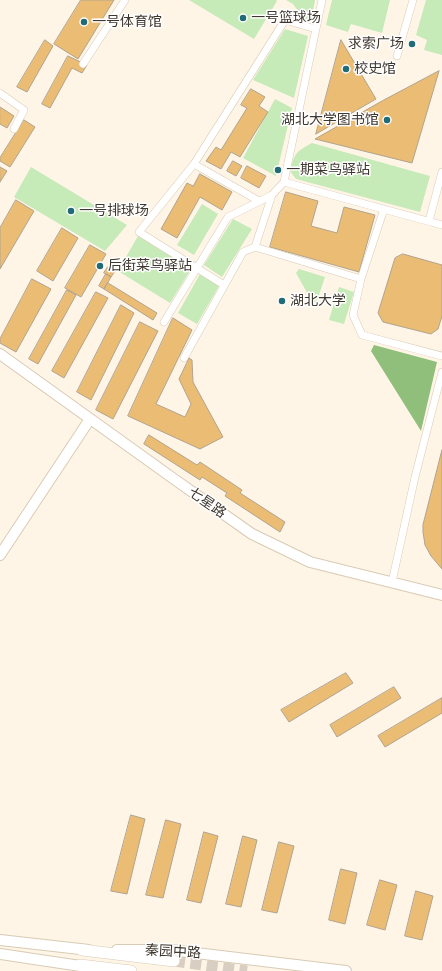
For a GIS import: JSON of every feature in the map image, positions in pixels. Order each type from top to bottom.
[{"type":"main road","points":[[82,950],[174,961]]},
{"type":"main road","points":[[80,965],[131,971]]},
{"type":"street","points":[[83,64],[125,0]]},
{"type":"street","points":[[164,322],[228,217],[272,195],[284,182],[322,0]]},
{"type":"street","points":[[397,56],[413,0]]},
{"type":"street","points":[[224,285],[139,232],[194,164],[285,20],[316,29]]},
{"type":"street","points":[[0,93],[24,110],[14,129]]},
{"type":"street","points":[[194,164],[259,201]]},
{"type":"street","points":[[429,222],[442,172]]},
{"type":"street","points":[[284,182],[442,225]]},
{"type":"street","points":[[255,247],[272,195]]},
{"type":"street","points":[[384,209],[361,279],[353,315],[362,335],[442,356]]},
{"type":"street","points":[[184,358],[243,252],[255,247],[361,279]]},
{"type":"street","name":"七星路","points":[[0,354],[252,534],[310,562],[442,595]]},
{"type":"street","points":[[392,582],[415,477],[442,372]]},
{"type":"street","points":[[0,555],[90,419]]},
{"type":"street","name":"秦园中路","points":[[0,940],[82,950],[171,950],[346,971]]},
{"type":"street","points":[[0,954],[80,965],[107,971]]},
{"type":"green space","name":"一号篮球场","points":[[189,0],[276,0],[277,1],[254,39]]},
{"type":"green space","points":[[286,0],[315,0],[311,21],[306,22],[293,4]]},
{"type":"green space","points":[[332,0],[390,0],[382,33],[351,24],[348,32],[326,25]]},
{"type":"green space","points":[[426,0],[442,0],[442,55],[424,50],[427,40],[416,35]]},
{"type":"green space","points":[[285,29],[308,36],[294,98],[253,80]]},
{"type":"green space","points":[[275,99],[292,108],[276,176],[243,158]]},
{"type":"green space","points":[[312,143],[430,176],[420,212],[296,179],[290,171],[293,160],[299,151]]},
{"type":"green space","name":"一号排球场","points":[[31,167],[127,225],[105,251],[14,197]]},
{"type":"green space","points":[[202,204],[218,214],[194,255],[177,245]]},
{"type":"green space","points":[[233,219],[252,229],[222,277],[204,265]]},
{"type":"green space","points":[[138,236],[191,269],[170,303],[118,271]]},
{"type":"green space","points":[[299,269],[325,277],[315,307],[296,273]]},
{"type":"green space","points":[[200,274],[219,286],[197,324],[178,313]]},
{"type":"green space","points":[[339,287],[354,292],[344,324],[329,320]]},
{"type":"green space","points":[[374,345],[437,362],[421,431],[371,351]]},
{"type":"building","name":"一号体育馆","points":[[81,0],[114,0],[78,59],[54,44]]},
{"type":"building","points":[[45,40],[53,46],[27,92],[17,87]]},
{"type":"building","name":"校史馆","points":[[341,40],[376,99],[316,134]]},
{"type":"building","points":[[68,56],[87,65],[82,73],[72,68],[50,108],[42,104]]},
{"type":"building","name":"湖北大学图书馆","points":[[439,71],[412,163],[315,139],[382,101]]},
{"type":"building","points":[[251,89],[265,97],[259,106],[268,112],[240,157],[231,152],[221,169],[206,161],[216,147],[221,150],[247,108],[241,105]]},
{"type":"building","points":[[0,107],[14,116],[7,128],[0,124]]},
{"type":"building","points":[[24,120],[35,127],[10,167],[0,161],[0,158]]},
{"type":"building","points":[[233,161],[242,166],[236,176],[227,171]]},
{"type":"building","points":[[247,166],[266,176],[259,188],[241,178]]},
{"type":"building","points":[[0,167],[7,171],[0,182]]},
{"type":"building","points":[[200,174],[232,192],[222,210],[200,197],[177,238],[161,229],[187,183],[193,186]]},
{"type":"building","points":[[286,192],[318,201],[311,226],[337,233],[344,207],[375,215],[359,272],[270,247]]},
{"type":"building","points":[[16,200],[34,211],[0,269],[0,228]]},
{"type":"building","points":[[62,228],[78,238],[53,281],[37,271]]},
{"type":"building","points":[[90,245],[106,254],[81,297],[65,288]]},
{"type":"building","points":[[403,254],[442,265],[442,316],[438,329],[431,334],[383,322],[378,313],[395,258]]},
{"type":"building","points":[[108,267],[115,271],[111,277],[104,273]]},
{"type":"building","points":[[106,274],[111,277],[104,289],[99,286]]},
{"type":"building","points":[[32,279],[51,289],[16,352],[0,343],[0,339]]},
{"type":"building","points":[[108,283],[157,313],[153,320],[104,289]]},
{"type":"building","points":[[67,290],[76,295],[38,364],[29,359]]},
{"type":"building","points":[[96,292],[108,298],[64,378],[52,371]]},
{"type":"building","points":[[121,305],[134,313],[91,400],[77,392]]},
{"type":"building","points":[[173,318],[192,330],[156,404],[185,417],[191,404],[179,379],[189,358],[192,360],[193,382],[223,437],[200,449],[128,416]]},
{"type":"building","points":[[140,322],[158,331],[113,419],[96,410]]},
{"type":"building","points":[[149,435],[197,465],[200,462],[242,490],[240,493],[285,522],[280,532],[225,496],[227,493],[202,477],[200,480],[144,444]]},
{"type":"building","points":[[442,450],[442,569],[431,556],[425,545],[423,525]]},
{"type":"building","points":[[346,673],[353,683],[289,722],[281,710]]},
{"type":"building","points":[[394,687],[401,698],[337,737],[330,725]]},
{"type":"building","points":[[442,698],[442,713],[385,747],[378,736]]},
{"type":"building","points":[[131,815],[145,819],[127,894],[111,891]]},
{"type":"building","points":[[166,820],[181,824],[163,898],[146,895]]},
{"type":"building","points":[[204,832],[218,836],[201,903],[187,900]]},
{"type":"building","points":[[243,836],[257,840],[241,907],[226,904]]},
{"type":"building","points":[[279,842],[294,846],[277,913],[262,910]]},
{"type":"building","points":[[341,869],[357,873],[345,924],[329,920]]},
{"type":"building","points":[[380,880],[397,885],[385,930],[367,925]]},
{"type":"building","points":[[416,891],[433,896],[422,940],[405,936]]},
{"type":"tunnel","points":[[174,961],[247,971]]},
{"type":"place","name":"一号篮球场","points":[[243,18]]},
{"type":"place","name":"一号体育馆","points":[[84,22]]},
{"type":"place","name":"求索广场","points":[[412,44]]},
{"type":"place","name":"校史馆","points":[[346,69]]},
{"type":"place","name":"湖北大学图书馆","points":[[387,120]]},
{"type":"place","name":"一期菜鸟驿站","points":[[278,170]]},
{"type":"place","name":"一号排球场","points":[[71,211]]},
{"type":"place","name":"后街菜鸟驿站","points":[[100,266]]},
{"type":"place","name":"湖北大学","points":[[282,301]]}]
